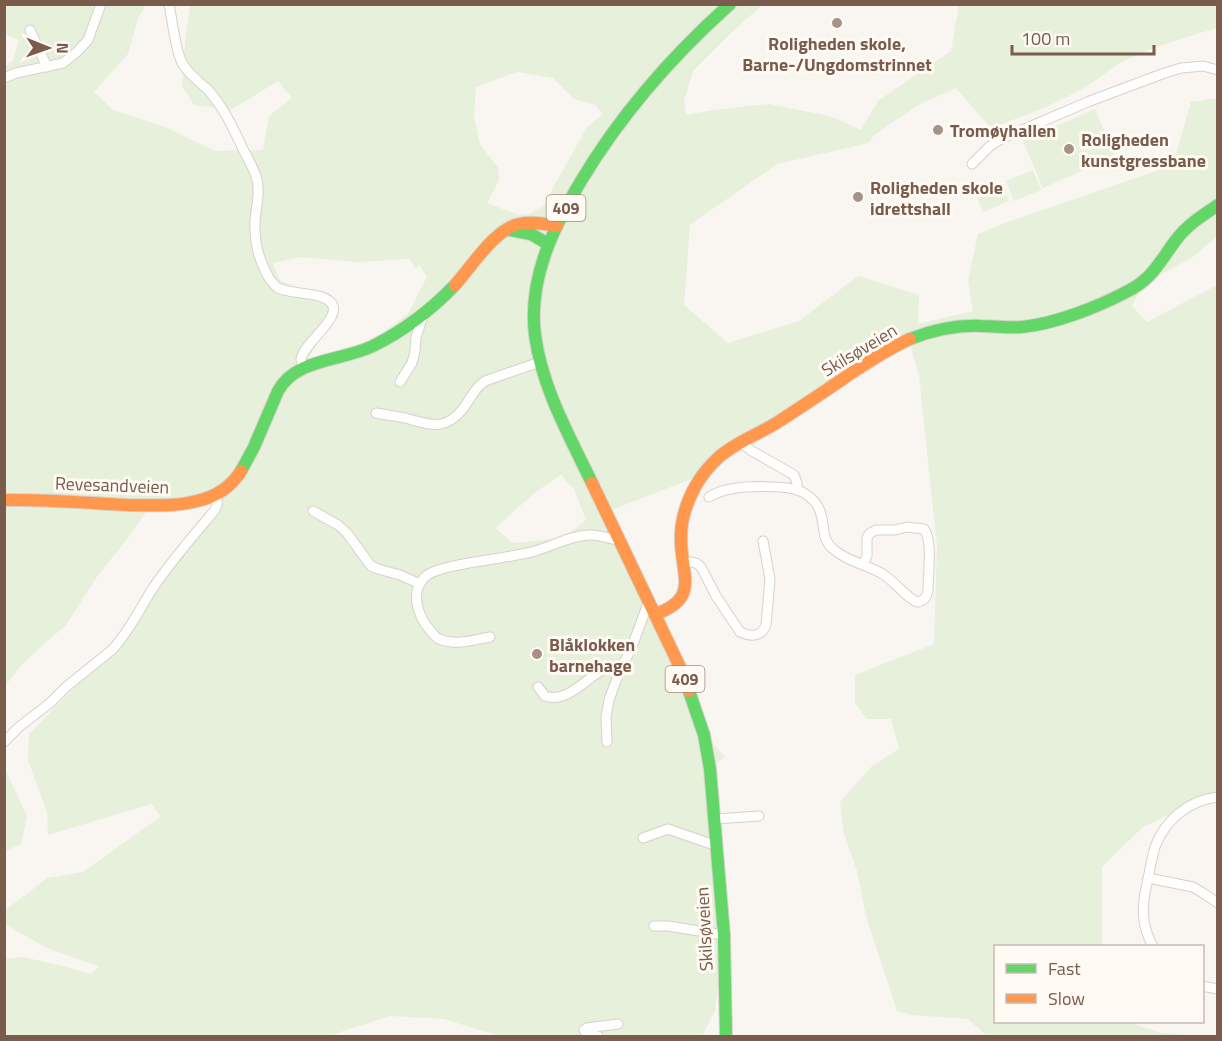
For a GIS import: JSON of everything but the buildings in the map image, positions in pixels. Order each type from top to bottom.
[{"type":"main road","name":"Skilsøveien","points":[[726,1036],[724,935],[715,819],[710,769],[701,727],[679,665],[551,397],[535,340],[534,306],[538,277],[548,244],[585,173],[624,116],[667,64],[730,4]]},
{"type":"main road","name":"Skilsøveien","points":[[653,608],[674,606],[680,601],[685,584],[681,541],[682,525],[691,494],[708,468],[720,456],[772,426],[870,361],[912,338],[971,325],[1019,327],[1051,322],[1129,291],[1149,278],[1193,222],[1218,205]]},
{"type":"main road","points":[[506,230],[512,226],[532,223],[557,226]]},
{"type":"main road","name":"Revesandveien","points":[[4,500],[171,505],[206,499],[233,483],[241,472],[283,382],[304,368],[348,356],[370,347],[421,316],[444,296],[506,230]]},
{"type":"main road","points":[[506,230],[534,234],[548,244]]},
{"type":"street","points":[[4,78],[16,73],[63,63],[88,40],[101,4]]},
{"type":"street","points":[[169,4],[180,59],[188,72],[208,91],[225,113],[256,177],[259,192],[255,220],[256,241],[259,256],[268,276],[276,288],[318,296],[333,305],[331,318],[315,336],[302,357],[304,368]]},
{"type":"street","points":[[30,30],[47,67]]},
{"type":"street","points":[[972,164],[990,146],[1001,139],[1134,84],[1181,68],[1203,66],[1218,70]]},
{"type":"street","points":[[400,382],[415,351],[421,316]]},
{"type":"street","points":[[376,413],[421,423],[442,424],[452,421],[479,384],[540,362]]},
{"type":"street","points":[[741,443],[794,475],[797,490]]},
{"type":"street","points":[[709,496],[742,487],[763,486],[803,492],[817,504],[827,544],[832,549],[845,558],[881,573],[894,582],[909,598],[917,602],[927,595],[927,531],[907,527],[872,532],[867,538],[867,556],[863,565]]},
{"type":"street","name":"Revesandveien","points":[[4,742],[119,642],[163,574],[214,510],[217,505],[217,493]]},
{"type":"street","points":[[313,510],[347,533],[371,566],[420,584]]},
{"type":"street","points":[[490,637],[456,643],[437,638],[423,621],[419,610],[417,596],[424,577],[445,568],[529,553],[572,537],[590,534],[620,540]]},
{"type":"street","points":[[683,563],[692,562],[701,567],[716,596],[740,632],[747,635],[760,634],[766,625],[771,579],[763,541]]},
{"type":"street","points":[[607,742],[606,717],[609,700],[647,606],[653,608]]},
{"type":"street","points":[[538,687],[545,696],[556,698],[579,687],[606,669],[623,664]]},
{"type":"street","points":[[1152,945],[1146,932],[1143,903],[1155,847],[1170,823],[1184,810],[1201,800],[1218,797]]},
{"type":"street","points":[[715,819],[759,816]]},
{"type":"street","points":[[643,837],[668,829],[717,846]]},
{"type":"street","points":[[1148,878],[1193,887],[1218,903]]},
{"type":"street","points":[[654,926],[724,935]]},
{"type":"street","points":[[598,1036],[586,1033],[585,1030],[618,1024]]},
{"type":"green space","points":[[5,5],[146,5],[138,18],[128,54],[94,92],[113,110],[165,127],[215,151],[263,150],[269,116],[292,98],[278,81],[231,110],[194,105],[182,86],[190,5],[762,5],[693,71],[684,101],[686,115],[768,104],[830,116],[861,130],[878,101],[951,51],[959,5],[1217,5],[1217,28],[1137,55],[1120,63],[1069,96],[991,128],[956,88],[920,104],[874,135],[869,143],[777,164],[690,225],[684,305],[728,343],[799,321],[858,276],[919,295],[918,324],[973,311],[968,281],[978,234],[1162,169],[1174,161],[1191,102],[1217,98],[1217,236],[1194,256],[1143,285],[1132,306],[1147,322],[1217,285],[1217,792],[1143,827],[1102,867],[1102,945],[994,945],[994,1023],[1135,1023],[1162,1033],[1199,1036],[987,1036],[968,1019],[913,1015],[897,1011],[866,916],[857,871],[844,834],[840,802],[872,766],[899,749],[891,719],[867,719],[855,703],[855,675],[934,644],[937,547],[919,376],[908,337],[699,476],[609,511],[705,735],[725,757],[717,763],[711,789],[722,955],[715,1011],[702,1036],[499,1036],[444,1019],[390,1016],[337,1033],[334,1036],[5,1036],[5,959],[23,957],[90,974],[99,967],[45,947],[5,924],[5,910],[47,878],[83,872],[161,816],[151,804],[48,835],[47,812],[28,760],[29,734],[141,613],[208,524],[219,501],[148,509],[96,578],[66,625],[24,662],[5,686],[4,67],[13,60],[19,40],[5,34]],"holes":[[[517,72],[553,78],[574,99],[595,105],[603,114],[587,127],[553,188],[548,203],[529,214],[519,215],[487,203],[499,180],[498,168],[480,144],[474,116],[476,87]],[[301,257],[358,262],[409,259],[416,269],[419,265],[427,277],[408,314],[364,346],[307,361],[333,315],[333,299],[280,281],[273,263]],[[562,474],[574,489],[586,520],[563,538],[513,543],[495,528],[537,491]]]},
{"type":"green space","name":"Roligheden kunstgressbane","points":[[1095,109],[1115,156],[1043,188],[1023,141]]},
{"type":"green space","points":[[1033,170],[1041,190],[1014,201],[1006,181]]},
{"type":"green space","points":[[1002,184],[1009,201],[983,212],[976,195]]},
{"type":"green space","points":[[4,767],[27,816],[21,844],[5,851]]},
{"type":"traffic: fast","points":[[592,483],[550,392],[539,355],[534,314],[539,274],[561,217],[613,132],[668,65],[730,4]]},
{"type":"traffic: fast","points":[[910,339],[954,327],[1035,325],[1062,319],[1102,303],[1143,282],[1185,230],[1218,205]]},
{"type":"traffic: fast","points":[[510,230],[531,234],[548,244]]},
{"type":"traffic: fast","points":[[241,471],[278,391],[286,380],[308,366],[361,351],[395,334],[437,303],[455,285]]},
{"type":"traffic: fast","points":[[689,691],[704,735],[710,769],[724,935],[726,1036]]},
{"type":"traffic: slow","points":[[455,285],[493,240],[510,227],[529,223],[557,226]]},
{"type":"traffic: slow","points":[[656,614],[669,608],[678,601],[683,593],[685,585],[681,542],[683,520],[696,485],[712,463],[733,447],[778,422],[870,361],[910,339]]},
{"type":"traffic: slow","points":[[4,500],[128,505],[189,503],[216,494],[232,482],[241,471]]},
{"type":"traffic: slow","points":[[592,483],[679,665],[689,691]]},
{"type":"place","name":"Roligheden skole, Barne-/Ungdomstrinnet","points":[[837,23]]},
{"type":"place","name":"Tromøyhallen","points":[[938,130]]},
{"type":"place","name":"Roligheden kunstgressbane","points":[[1069,149]]},
{"type":"place","name":"Roligheden skole idrettshall","points":[[858,197]]},
{"type":"place","name":"Blåklokken barnehage","points":[[537,654]]}]
